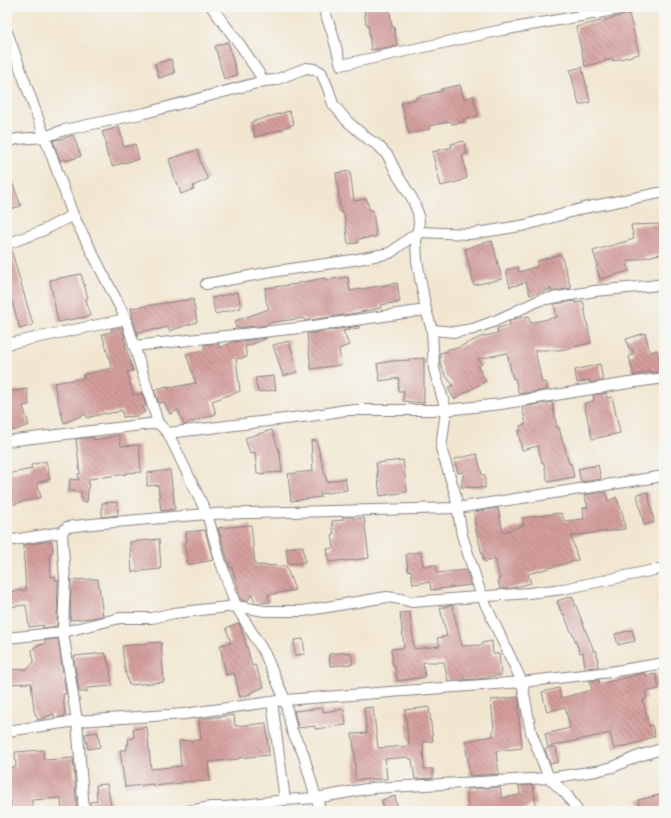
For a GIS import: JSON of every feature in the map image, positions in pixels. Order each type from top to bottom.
[{"type":"street","points":[[215,7],[213,9],[241,46],[264,81]]},
{"type":"street","points":[[323,7],[341,65],[502,30],[631,7]]},
{"type":"street","points":[[7,32],[73,215],[126,319],[158,422],[168,433],[207,514],[236,606],[265,654],[286,700],[292,731],[303,753],[321,811]]},
{"type":"street","points":[[7,142],[17,139],[45,137],[64,130],[145,113],[264,81],[275,80],[306,68],[321,72],[333,104],[347,121],[368,139],[379,146],[388,156],[398,176],[412,198],[418,213],[420,222],[416,241],[417,261],[426,310],[432,330],[434,369],[446,410],[441,448],[455,493],[462,534],[482,596],[522,682],[531,732],[549,778],[567,795],[577,811]]},
{"type":"street","points":[[206,284],[390,253],[418,232],[470,234],[490,231],[526,225],[584,208],[664,192]]},
{"type":"street","points":[[7,244],[42,231],[73,215]]},
{"type":"street","points":[[432,330],[456,332],[495,322],[540,300],[595,291],[664,284]]},
{"type":"street","points":[[134,346],[299,328],[426,310]]},
{"type":"street","points":[[7,344],[126,319]]},
{"type":"street","points":[[168,433],[310,416],[346,410],[446,410],[501,404],[664,378]]},
{"type":"street","points":[[7,441],[158,422]]},
{"type":"street","points":[[7,541],[62,532],[67,527],[207,514],[457,508],[664,476]]},
{"type":"street","points":[[62,532],[65,579],[63,632],[77,721],[84,811]]},
{"type":"street","points":[[7,638],[63,632],[120,618],[152,618],[236,606],[265,611],[303,611],[387,597],[412,602],[529,593],[563,589],[664,568]]},
{"type":"street","points":[[7,731],[77,721],[184,714],[286,700],[522,682],[610,672],[664,663]]},
{"type":"street","points":[[272,702],[285,800]]},
{"type":"street","points":[[189,811],[211,807],[226,807],[316,798],[372,788],[549,778],[613,767],[636,757],[664,748]]},
{"type":"building","points":[[389,7],[397,46],[371,50],[368,24],[366,24],[364,9]]},
{"type":"building","points":[[629,14],[639,54],[585,66],[576,27]]},
{"type":"building","points":[[228,42],[237,75],[224,79],[215,46]]},
{"type":"building","points":[[171,59],[175,73],[159,78],[155,64]]},
{"type":"building","points":[[582,67],[590,102],[579,105],[570,70]]},
{"type":"building","points":[[460,85],[464,99],[473,96],[478,116],[463,119],[464,122],[452,124],[451,121],[429,126],[430,129],[409,134],[401,103],[416,99],[416,97],[442,91],[441,89]]},
{"type":"building","points":[[289,111],[294,124],[283,128],[284,129],[255,137],[251,122]]},
{"type":"building","points":[[119,127],[124,147],[135,144],[139,159],[112,166],[110,158],[108,158],[105,145],[107,144],[102,132]]},
{"type":"building","points":[[73,135],[81,156],[66,161],[65,159],[60,161],[53,141]]},
{"type":"building","points":[[464,141],[467,154],[462,155],[467,178],[441,186],[432,152],[452,147],[451,144]]},
{"type":"building","points":[[197,150],[201,164],[208,179],[193,186],[194,189],[181,194],[169,159]]},
{"type":"building","points":[[7,171],[21,206],[7,210]]},
{"type":"building","points":[[350,171],[354,201],[367,199],[369,210],[373,210],[376,237],[358,239],[358,243],[348,244],[344,213],[341,213],[336,173]]},
{"type":"building","points":[[661,224],[662,239],[664,239],[664,253],[626,262],[629,271],[600,279],[596,266],[598,266],[593,251],[634,239],[631,225]]},
{"type":"building","points":[[492,241],[502,279],[474,285],[465,249]]},
{"type":"building","points":[[11,249],[33,325],[20,329],[12,302],[7,303],[7,250]]},
{"type":"building","points":[[561,254],[571,288],[552,292],[551,289],[530,295],[526,282],[510,287],[506,270],[518,267],[519,272],[538,266],[537,261]]},
{"type":"building","points":[[81,274],[88,298],[86,299],[90,316],[58,322],[50,280]]},
{"type":"building","points":[[348,277],[350,291],[397,283],[400,302],[380,305],[381,308],[356,313],[305,321],[304,318],[268,323],[269,325],[236,328],[235,321],[269,309],[266,301],[265,288],[298,284],[325,278],[325,280]]},
{"type":"building","points":[[238,292],[241,308],[215,314],[212,298]]},
{"type":"building","points":[[193,299],[197,322],[169,331],[168,327],[137,332],[131,308]]},
{"type":"building","points":[[575,301],[575,303],[583,301],[591,343],[560,350],[535,350],[542,383],[546,382],[547,390],[519,394],[515,378],[513,379],[507,353],[478,359],[482,364],[478,367],[486,381],[454,399],[448,388],[453,385],[445,375],[440,363],[440,353],[448,351],[448,349],[457,348],[481,337],[498,333],[497,328],[510,325],[509,322],[514,319],[529,316],[530,323],[557,317],[554,304]]},
{"type":"building","points":[[359,326],[359,328],[343,331],[349,345],[339,349],[341,365],[311,369],[307,334]]},
{"type":"building","points":[[122,327],[125,338],[123,338],[133,371],[127,372],[133,395],[142,393],[146,406],[142,407],[145,412],[137,416],[123,417],[122,410],[115,413],[106,413],[87,418],[86,414],[64,423],[54,383],[84,378],[83,375],[112,368],[102,334],[112,332],[111,329]]},
{"type":"building","points":[[645,333],[650,352],[657,350],[663,372],[652,373],[651,371],[634,376],[629,356],[633,355],[633,349],[629,349],[626,339]]},
{"type":"building","points":[[267,338],[245,347],[247,357],[236,359],[240,391],[212,401],[216,414],[184,425],[178,410],[170,414],[164,402],[159,403],[154,390],[167,386],[168,388],[196,383],[186,354],[205,350],[204,345],[218,343],[220,348],[233,342]]},
{"type":"building","points":[[289,341],[297,372],[283,376],[273,345]]},
{"type":"building","points":[[424,358],[424,403],[403,401],[404,391],[398,391],[399,378],[380,381],[377,364]]},
{"type":"building","points":[[600,364],[603,381],[590,383],[589,380],[577,383],[575,370]]},
{"type":"building","points":[[274,376],[276,390],[258,392],[255,378]]},
{"type":"building","points":[[27,389],[29,405],[23,406],[29,425],[7,432],[7,392]]},
{"type":"building","points":[[606,393],[607,398],[612,397],[620,433],[592,439],[584,403],[594,401],[593,395]]},
{"type":"building","points":[[552,402],[557,428],[559,427],[574,477],[548,482],[544,463],[542,463],[538,446],[522,450],[518,431],[521,431],[520,426],[526,424],[522,407]]},
{"type":"building","points":[[272,430],[280,454],[282,472],[257,474],[255,452],[250,454],[245,438]]},
{"type":"building","points":[[119,435],[121,446],[139,445],[141,472],[89,479],[87,502],[82,502],[81,492],[69,491],[70,479],[79,480],[78,474],[80,474],[76,439],[93,437],[94,440]]},
{"type":"building","points":[[316,440],[327,482],[345,478],[347,490],[320,494],[321,497],[291,501],[288,474],[313,471],[311,441]]},
{"type":"building","points":[[477,454],[482,475],[485,475],[485,488],[461,487],[464,472],[458,473],[454,459]]},
{"type":"building","points":[[403,460],[407,492],[380,496],[376,463]]},
{"type":"building","points":[[46,461],[50,479],[37,483],[41,497],[7,506],[7,474],[32,469],[31,465]]},
{"type":"building","points":[[598,465],[601,479],[581,482],[578,469]]},
{"type":"building","points":[[170,470],[175,509],[161,511],[158,485],[147,486],[147,473]]},
{"type":"building","points":[[606,492],[608,501],[616,497],[623,515],[625,529],[571,536],[578,560],[528,574],[531,583],[512,588],[500,589],[498,579],[500,579],[495,559],[484,562],[475,526],[474,512],[498,508],[503,532],[524,525],[522,518],[560,513],[562,514],[564,521],[584,519],[583,508],[588,507],[584,495]]},
{"type":"building","points":[[648,492],[654,522],[644,525],[637,494]]},
{"type":"building","points":[[117,502],[118,515],[102,517],[102,503]]},
{"type":"building","points":[[343,517],[353,517],[354,519],[364,518],[369,558],[329,562],[327,549],[334,548],[332,521],[343,520]]},
{"type":"building","points":[[251,525],[255,565],[286,566],[295,590],[268,595],[270,602],[255,603],[252,594],[247,601],[241,600],[232,567],[230,568],[218,528]]},
{"type":"building","points":[[205,530],[213,560],[188,565],[184,543],[187,542],[186,532]]},
{"type":"building","points":[[159,539],[161,569],[132,572],[130,542]]},
{"type":"building","points":[[52,541],[53,553],[50,553],[51,577],[55,576],[55,580],[58,580],[57,626],[43,628],[43,625],[29,627],[26,605],[7,607],[7,592],[26,590],[23,545]]},
{"type":"building","points":[[303,546],[305,562],[288,564],[286,548]]},
{"type":"building","points":[[421,552],[423,566],[436,565],[437,573],[466,570],[471,585],[431,590],[430,582],[413,584],[411,570],[408,571],[406,554]]},
{"type":"building","points":[[98,579],[103,616],[70,620],[71,580]]},
{"type":"building","points":[[572,596],[594,651],[597,651],[598,667],[585,668],[583,652],[580,653],[557,601]]},
{"type":"building","points":[[452,605],[462,646],[482,645],[482,643],[492,641],[493,654],[499,654],[501,675],[489,678],[448,681],[444,662],[423,662],[425,677],[397,681],[391,649],[404,648],[400,613],[410,612],[414,649],[440,646],[437,638],[447,636],[440,608]]},
{"type":"building","points":[[239,623],[252,666],[255,665],[264,687],[250,693],[251,694],[240,697],[234,673],[226,675],[220,645],[231,643],[226,628]]},
{"type":"building","points":[[632,630],[635,641],[618,645],[615,634]]},
{"type":"building","points":[[58,639],[66,694],[63,694],[65,716],[54,718],[54,714],[38,720],[34,710],[31,683],[7,684],[7,670],[28,669],[34,662],[32,650],[36,646],[45,644],[45,640]]},
{"type":"building","points":[[303,639],[305,654],[295,655],[294,640]]},
{"type":"building","points":[[161,642],[164,682],[129,685],[125,670],[122,646]]},
{"type":"building","points":[[351,652],[353,664],[330,666],[329,654]]},
{"type":"building","points":[[105,653],[110,668],[112,686],[87,688],[87,692],[79,692],[74,657]]},
{"type":"building","points":[[645,673],[646,676],[656,674],[659,689],[645,692],[647,699],[643,700],[649,726],[652,725],[655,736],[614,749],[610,733],[548,747],[545,734],[570,728],[565,707],[547,712],[542,692],[559,688],[561,698],[592,690],[589,681],[599,680],[599,684]]},
{"type":"building","points":[[518,697],[520,706],[518,707],[522,748],[496,751],[499,774],[470,776],[465,741],[493,736],[494,730],[491,700]]},
{"type":"building","points":[[373,707],[378,748],[409,746],[405,710],[429,707],[433,741],[423,742],[424,769],[433,769],[433,778],[415,779],[412,759],[409,759],[409,757],[385,759],[387,779],[355,780],[355,756],[352,734],[367,733],[364,708]]},
{"type":"building","points":[[323,708],[323,712],[344,709],[346,725],[315,729],[315,726],[298,728],[294,711]]},
{"type":"building","points":[[234,715],[235,726],[266,723],[269,755],[208,762],[210,781],[125,787],[120,750],[127,750],[127,744],[129,744],[128,739],[134,738],[133,729],[147,727],[151,769],[181,766],[179,741],[201,740],[199,719]]},
{"type":"building","points":[[98,732],[100,747],[88,749],[85,734]]},
{"type":"building","points":[[556,747],[558,762],[550,764],[545,749]]},
{"type":"building","points":[[43,750],[44,760],[73,758],[77,811],[62,811],[61,798],[32,800],[33,811],[11,811],[11,800],[7,800],[7,768],[16,767],[15,752]]},
{"type":"building","points":[[107,784],[112,811],[90,811],[90,802],[97,801],[96,785]]},
{"type":"building","points":[[533,785],[536,805],[528,806],[528,809],[517,811],[468,811],[467,789],[500,787],[502,798],[520,795],[519,786]]},
{"type":"building","points":[[664,794],[664,811],[641,811],[638,800]]},
{"type":"building","points":[[395,796],[398,811],[384,811],[382,800]]}]
